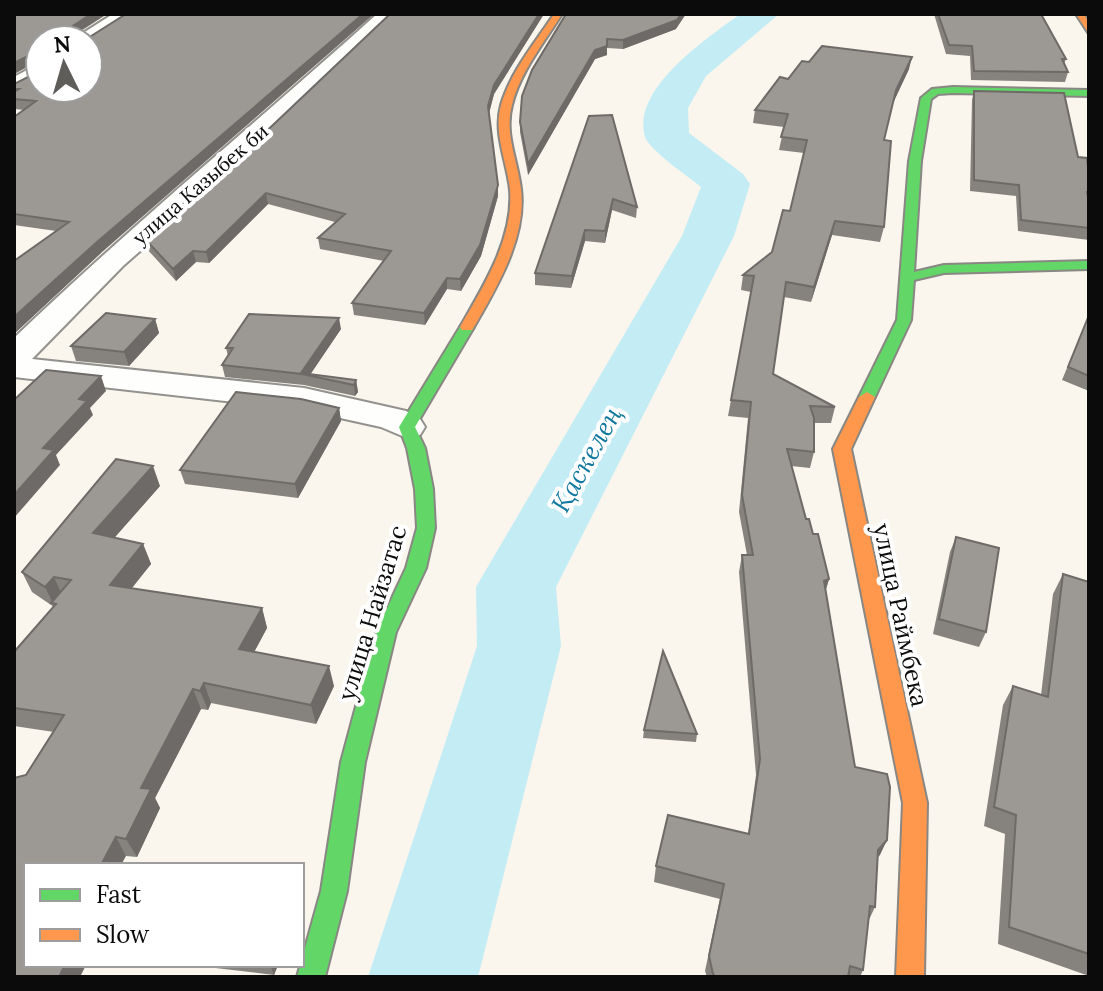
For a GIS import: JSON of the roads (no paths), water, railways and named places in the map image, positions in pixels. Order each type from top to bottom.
[{"type":"street","points":[[104,27],[127,14]]},
{"type":"street","name":"улица Казыбек би","points":[[15,357],[113,260],[246,145],[388,14]]},
{"type":"street","points":[[15,357],[304,399],[393,419],[407,427],[489,290],[510,229],[516,196],[505,137],[504,117],[509,96],[558,14]]},
{"type":"street","points":[[1080,14],[1089,31]]},
{"type":"street","name":"улица Раймбека","points":[[910,977],[915,803],[842,449],[904,320],[915,161],[926,98],[936,91],[953,90],[1089,93]]},
{"type":"street","points":[[908,277],[944,269],[1089,265]]},
{"type":"street","name":"улица Найзатас","points":[[311,977],[334,891],[353,762],[382,646],[416,568],[426,528],[424,489],[416,448],[407,427]]},
{"type":"waterway","name":"Қаскелең","points":[[423,977],[519,646],[516,587],[708,236],[726,184],[667,137],[667,108],[691,69],[762,14]]}]
